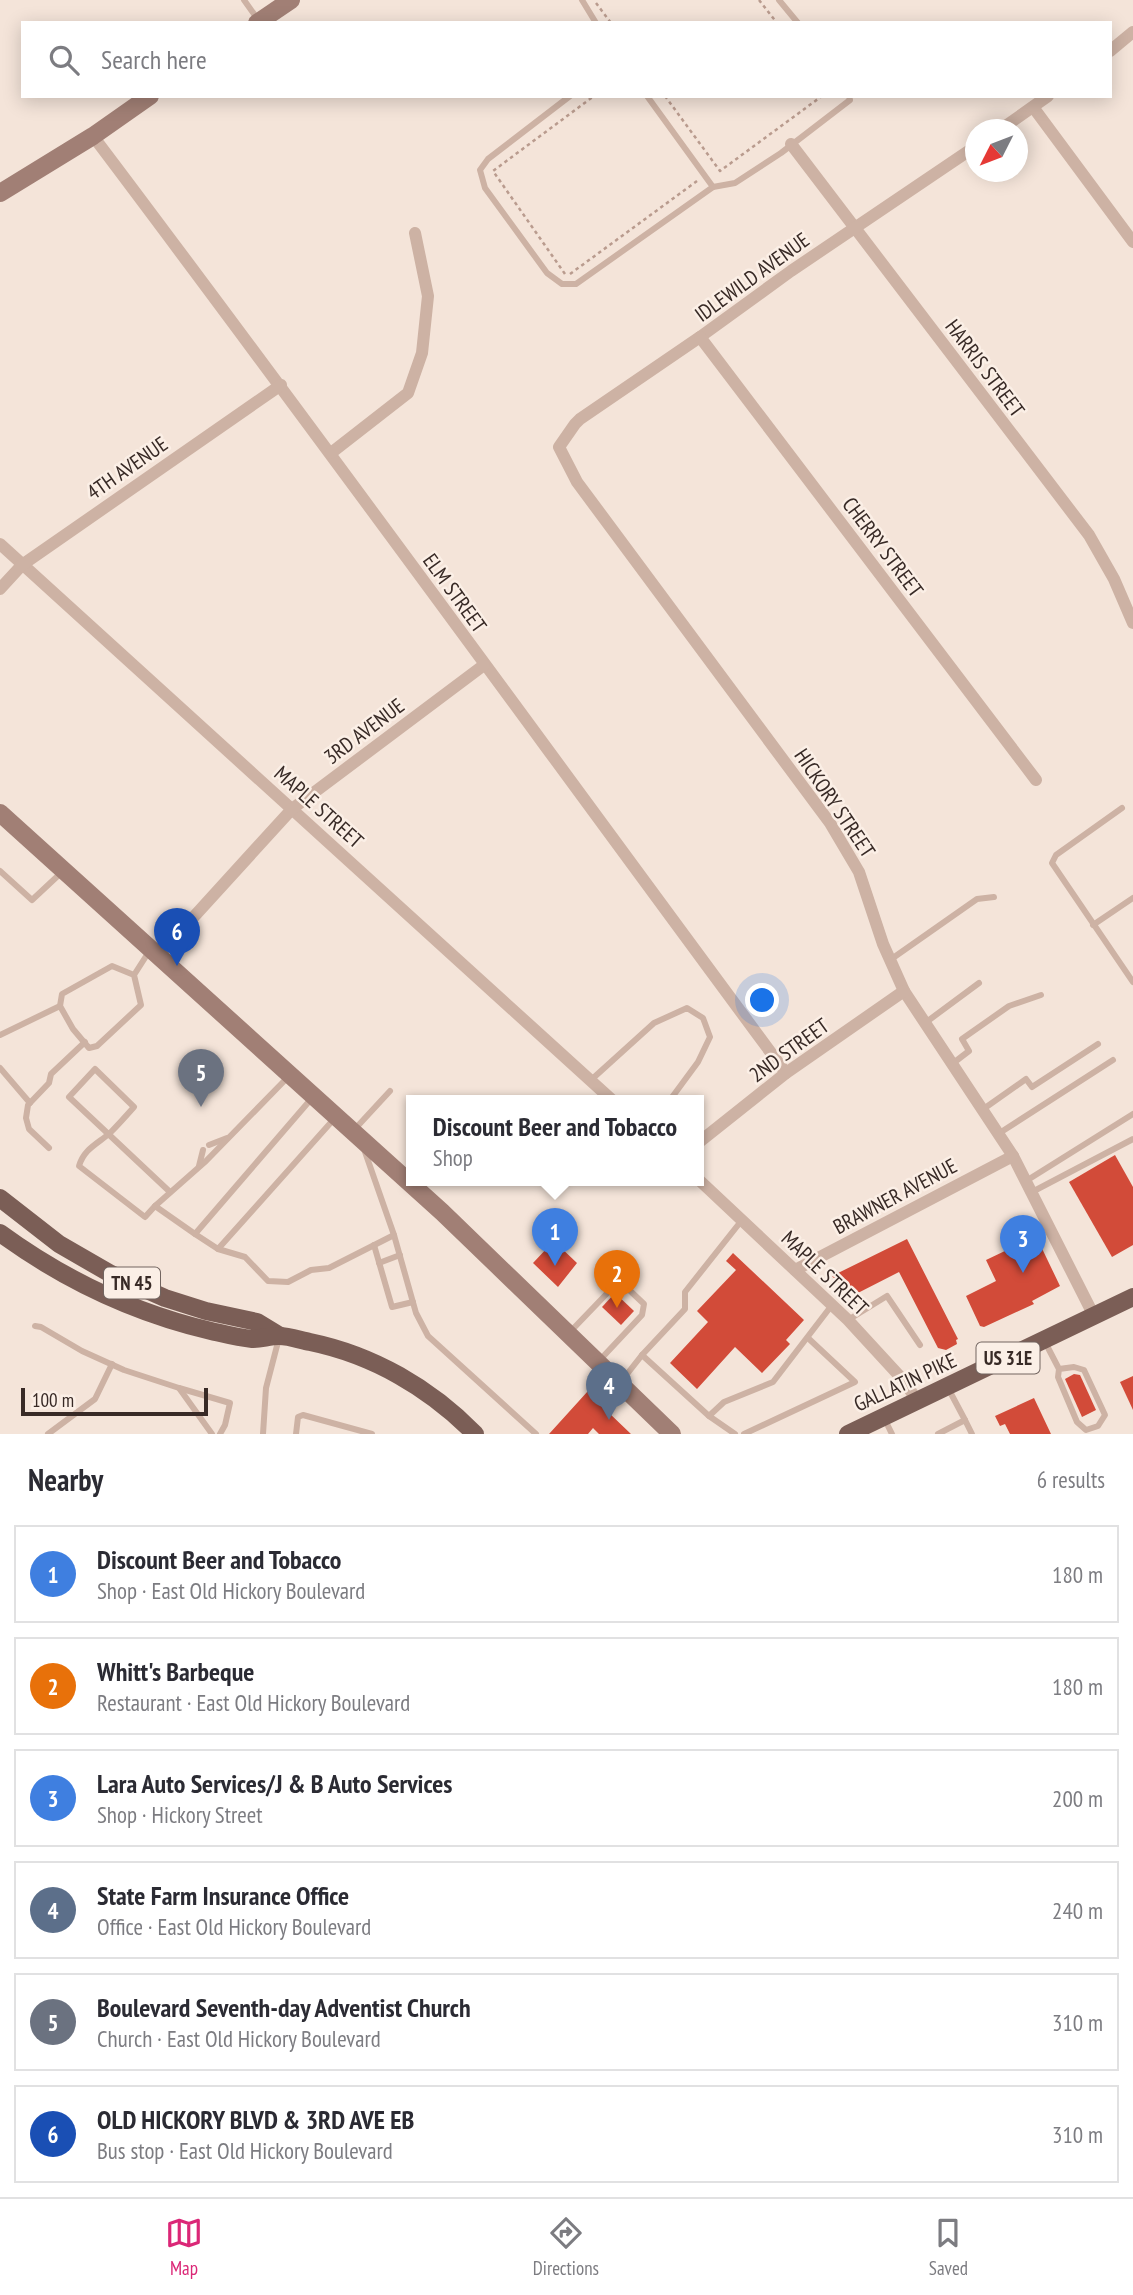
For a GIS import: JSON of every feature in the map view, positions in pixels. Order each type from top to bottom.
[{"type":"main road","name":"TN 45","points":[[0,1198],[59,1244],[111,1274],[165,1298],[206,1311],[257,1322],[279,1336]]},
{"type":"main road","name":"TN 45","points":[[0,1233],[56,1270],[141,1310],[211,1331],[254,1339],[279,1336],[362,1357],[401,1376],[444,1406],[475,1434]]},
{"type":"main road","name":"GALLATIN PIKE","points":[[848,1434],[1133,1297]]},
{"type":"street","points":[[259,21],[282,2]]},
{"type":"street","points":[[1112,49],[1133,32]]},
{"type":"street","points":[[0,193],[147,98]]},
{"type":"street","points":[[1016,119],[1045,98]]},
{"type":"street","points":[[1033,107],[1133,242]]},
{"type":"street","name":"ELM STREET","points":[[93,135],[281,385],[786,1073]]},
{"type":"street","name":"HARRIS STREET","points":[[791,144],[1089,535],[1114,579],[1133,623]]},
{"type":"street","name":"IDLEWILD AVENUE","points":[[559,447],[575,424],[965,153]]},
{"type":"street","points":[[331,453],[408,393],[422,353],[428,296],[415,233]]},
{"type":"street","name":"CHERRY STREET","points":[[700,337],[1036,780]]},
{"type":"street","name":"4TH AVENUE","points":[[0,589],[22,565],[281,385]]},
{"type":"street","name":"HICKORY STREET","points":[[559,447],[577,482],[830,822],[859,872],[890,960],[904,991],[1013,1156],[1094,1316]]},
{"type":"street","name":"MAPLE STREET","points":[[0,544],[607,1095]]},
{"type":"street","name":"3RD AVENUE","points":[[155,952],[292,809],[484,665]]},
{"type":"street","points":[[0,813],[406,1179]]},
{"type":"street","name":"2ND STREET","points":[[704,1138],[786,1073],[904,991]]},
{"type":"street","name":"BRAWNER AVENUE","points":[[796,1270],[1013,1156]]},
{"type":"street","name":"MAPLE STREET","points":[[704,1185],[848,1320],[905,1382],[917,1401]]},
{"type":"street","points":[[413,1186],[662,1428]]},
{"type":"lane","points":[[244,0],[257,21]]},
{"type":"lane","points":[[582,0],[595,21]]},
{"type":"lane","points":[[779,0],[796,21]]},
{"type":"lane","points":[[567,98],[488,159],[480,170],[485,188],[547,273],[562,284],[576,284],[713,187],[735,183],[850,98]]},
{"type":"lane","points":[[648,98],[713,187]]},
{"type":"lane","points":[[1122,808],[1056,855],[1052,863],[1133,982]]},
{"type":"lane","points":[[0,871],[32,900],[64,870]]},
{"type":"lane","points":[[890,960],[977,899],[994,897]]},
{"type":"lane","points":[[1093,925],[1133,898]]},
{"type":"lane","points":[[134,975],[155,952]]},
{"type":"lane","points":[[112,966],[134,975],[141,1005],[97,1046],[89,1048],[60,1006],[62,993],[112,966]]},
{"type":"lane","points":[[925,1023],[979,983]]},
{"type":"lane","points":[[952,1064],[969,1051],[962,1040],[1009,1006],[1041,995]]},
{"type":"lane","points":[[0,1035],[60,1006]]},
{"type":"lane","points":[[591,1080],[654,1023],[687,1008],[703,1018],[710,1037],[698,1062],[674,1095]]},
{"type":"lane","points":[[49,1148],[29,1129],[26,1118],[30,1102],[48,1083],[51,1074],[85,1042]]},
{"type":"lane","points":[[982,1110],[1026,1079],[1032,1087],[1098,1044]]},
{"type":"lane","points":[[998,1134],[1113,1060]]},
{"type":"lane","points":[[0,1069],[30,1102]]},
{"type":"lane","points":[[170,1192],[108,1134],[69,1097],[95,1069],[134,1107],[108,1134],[88,1149],[79,1166],[145,1216],[229,1138],[290,1075]]},
{"type":"lane","points":[[390,1091],[356,1134],[394,1235],[416,1313],[428,1336],[536,1434]]},
{"type":"lane","points":[[195,1234],[314,1096]]},
{"type":"lane","points":[[1029,1186],[1133,1114]]},
{"type":"lane","points":[[218,1249],[336,1116]]},
{"type":"lane","points":[[209,1144],[229,1138]]},
{"type":"lane","points":[[1029,1186],[1133,1139]]},
{"type":"lane","points":[[198,1168],[202,1150]]},
{"type":"lane","points":[[155,1206],[218,1249],[245,1257],[268,1281],[288,1282],[311,1270],[329,1268],[394,1235]]},
{"type":"lane","points":[[618,1385],[685,1309],[685,1292],[742,1220]]},
{"type":"lane","points":[[374,1245],[392,1307],[413,1302]]},
{"type":"lane","points":[[379,1263],[400,1255]]},
{"type":"lane","points":[[568,1335],[613,1284],[620,1282],[644,1304],[644,1312],[597,1364]]},
{"type":"lane","points":[[848,1320],[887,1297],[920,1345]]},
{"type":"lane","points":[[709,1416],[724,1402],[774,1382],[832,1305]]},
{"type":"lane","points":[[35,1326],[112,1364],[230,1403],[225,1425],[219,1434]]},
{"type":"lane","points":[[263,1434],[266,1388],[279,1336]]},
{"type":"lane","points":[[744,1434],[855,1382],[808,1338]]},
{"type":"lane","points":[[1044,1340],[1059,1369],[1058,1377],[1077,1422],[1086,1430],[1098,1426],[1105,1415],[1084,1370],[1074,1367],[1059,1369]]},
{"type":"lane","points":[[642,1355],[709,1416],[735,1434]]},
{"type":"lane","points":[[48,1434],[94,1399],[112,1364]]},
{"type":"lane","points":[[947,1387],[972,1434]]},
{"type":"lane","points":[[179,1388],[212,1434]]},
{"type":"lane","points":[[296,1434],[298,1417],[303,1415],[372,1434]]},
{"type":"lane","points":[[883,1417],[892,1434]]},
{"type":"lane","points":[[938,1434],[965,1420]]},
{"type":"lane","points":[[348,1434],[356,1429]]},
{"type":"path","points":[[594,0],[610,21]]},
{"type":"path","points":[[759,0],[775,21]]},
{"type":"path","points":[[591,98],[493,171],[567,277],[697,181]]},
{"type":"path","points":[[666,98],[720,171],[819,98]]},
{"type":"building","points":[[1115,1155],[1133,1187],[1133,1245],[1112,1257],[1069,1182]]},
{"type":"building","points":[[1036,1236],[1060,1286],[1032,1301],[1034,1304],[984,1327],[980,1326],[966,1296],[996,1281],[986,1260]]},
{"type":"building","points":[[907,1239],[958,1339],[957,1344],[946,1350],[938,1348],[899,1272],[852,1296],[832,1276]]},
{"type":"building","points":[[557,1244],[577,1263],[558,1287],[533,1263],[549,1246],[552,1249]]},
{"type":"building","points":[[733,1253],[804,1320],[786,1340],[790,1344],[762,1373],[735,1347],[697,1389],[670,1363],[708,1322],[697,1311],[736,1270],[726,1261]]},
{"type":"building","points":[[615,1293],[634,1311],[621,1325],[602,1307]]},
{"type":"building","points":[[1074,1374],[1080,1375],[1096,1410],[1082,1417],[1065,1379]]},
{"type":"building","points":[[1133,1376],[1133,1410],[1120,1382]]},
{"type":"building","points":[[588,1391],[610,1410],[608,1412],[631,1434],[599,1434],[593,1428],[588,1434],[549,1434]]},
{"type":"building","points":[[1034,1398],[1051,1434],[1010,1434],[1005,1424],[1000,1426],[995,1416]]},
{"type":"place","name":"OLD HICKORY BLVD & 3RD AVE EB","points":[[177,966]]},
{"type":"place","name":"Boulevard Seventh-day Adventist Church","points":[[201,1107]]},
{"type":"place","name":"Discount Beer and Tobacco","points":[[555,1266]]},
{"type":"place","name":"Lara Auto Services/J & B Auto Services","points":[[1023,1273]]},
{"type":"place","name":"Whitt's Barbeque","points":[[617,1308]]},
{"type":"place","name":"State Farm Insurance Office","points":[[609,1420]]}]
